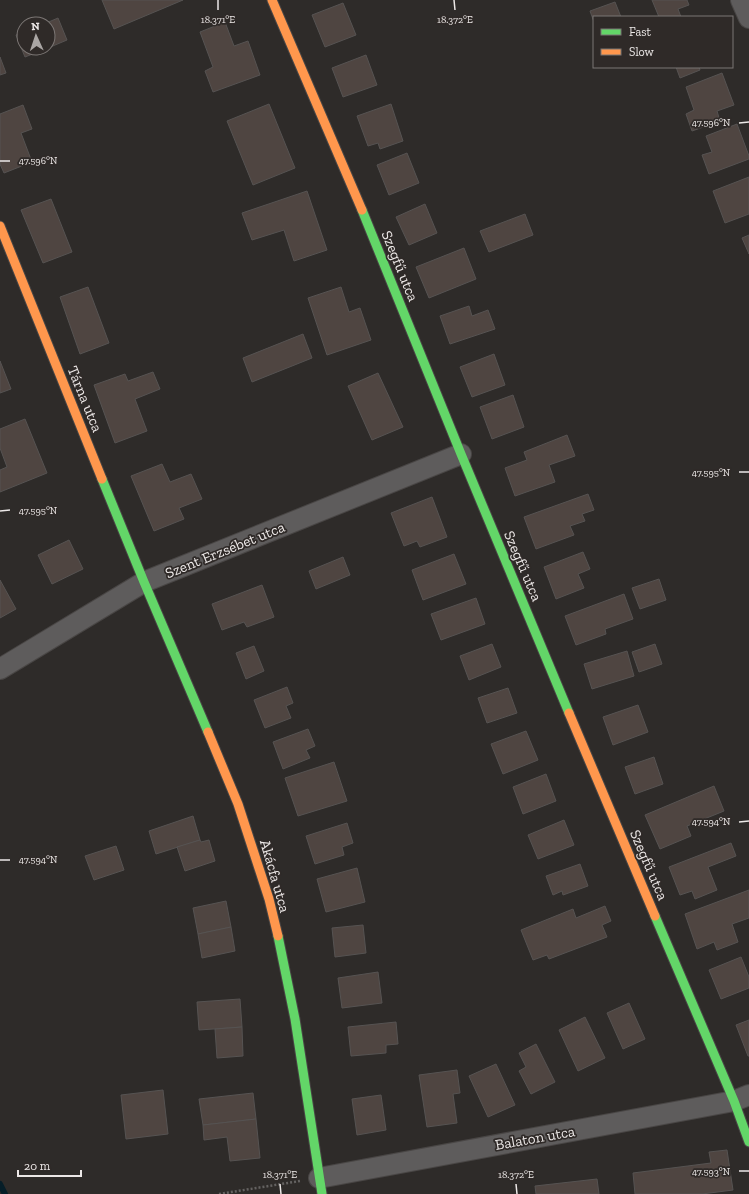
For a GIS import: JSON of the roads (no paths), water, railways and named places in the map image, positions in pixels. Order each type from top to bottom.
[{"type":"street","name":"Szegfű utca","points":[[272,0],[367,222],[461,454],[741,1098],[749,1142]]},
{"type":"street","points":[[741,0],[749,18]]},
{"type":"street","name":"Tárna utca","points":[[0,226],[144,582]]},
{"type":"street","name":"Szent Erzsébet utca","points":[[0,669],[144,582],[461,454]]},
{"type":"street","name":"Akácfa utca","points":[[144,582],[238,804],[269,899],[283,958],[321,1186]]},
{"type":"street","name":"Balaton utca","points":[[321,1186],[741,1098]]},
{"type":"waterway","points":[[0,1184],[5,1194]]}]
